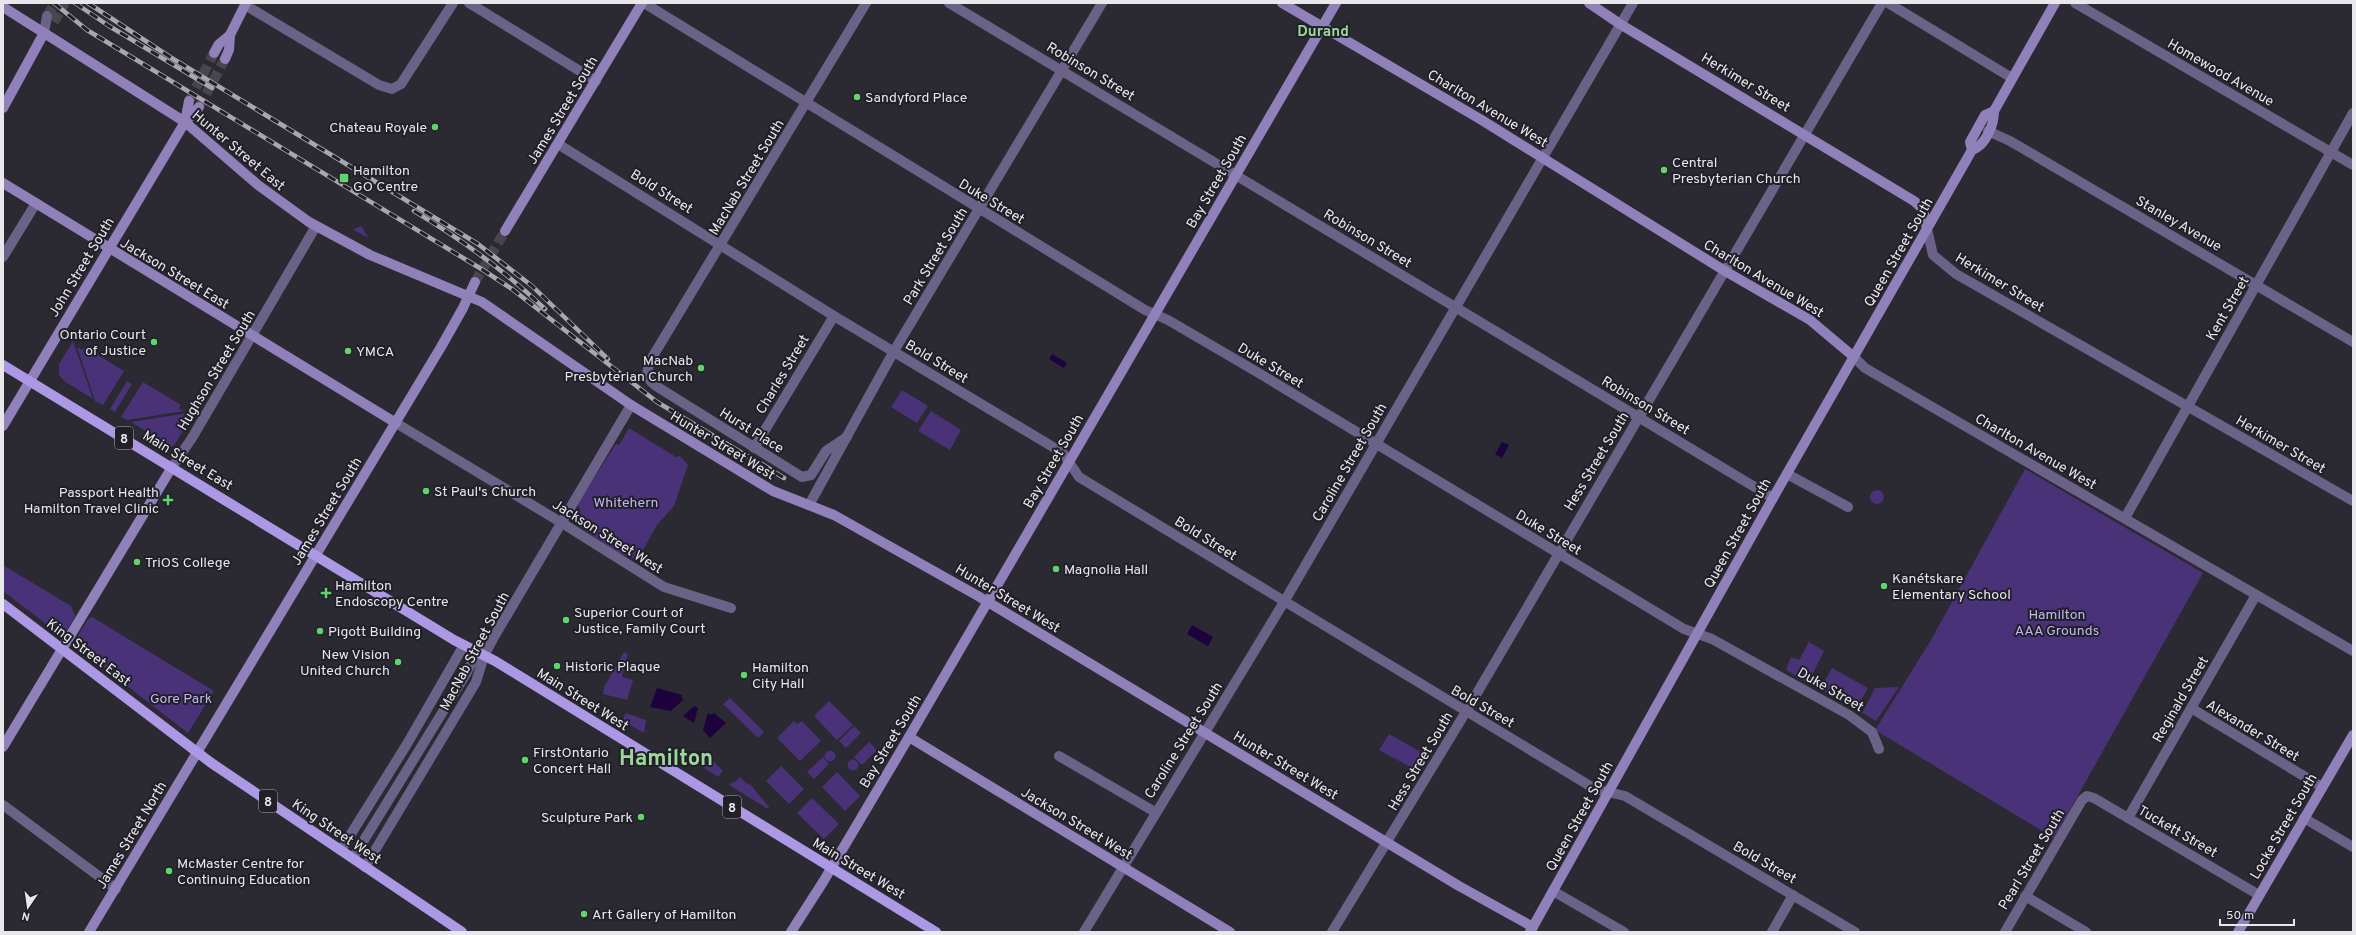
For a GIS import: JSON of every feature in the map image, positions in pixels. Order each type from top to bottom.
[{"type":"main road","name":"Main Street East","points":[[3,365],[316,555]]},
{"type":"main road","name":"Main Street West","points":[[316,555],[936,932]]},
{"type":"main road","name":"King Street East","points":[[3,604],[197,752]]},
{"type":"main road","name":"King Street West","points":[[197,752],[462,932]]},
{"type":"street","points":[[214,52],[219,44],[230,34],[246,4],[379,86],[392,89],[401,84],[453,3]]},
{"type":"street","points":[[469,3],[596,81]]},
{"type":"street","name":"James Street South","points":[[505,231],[643,3]]},
{"type":"street","name":"Duke Street","points":[[643,3],[980,210],[1155,315],[1257,372],[1684,629],[1712,639],[1849,715],[1872,732],[1878,749]]},
{"type":"street","name":"MacNab Street South","points":[[649,364],[866,3]]},
{"type":"street","name":"Robinson Street","points":[[949,3],[1236,174],[1773,498]]},
{"type":"street","name":"Park Street South","points":[[809,506],[894,351],[980,210],[1102,3]]},
{"type":"street","name":"Charlton Avenue West","points":[[1282,3],[1322,27],[1334,32],[1543,157],[1579,181],[1725,271],[1810,320],[1865,368],[2353,651]]},
{"type":"street","name":"Bay Street South","points":[[791,932],[909,738],[1336,3]]},
{"type":"street","name":"Herkimer Street","points":[[1590,3],[1620,24],[1805,134],[1919,205],[1923,209],[1933,255],[1956,274],[2353,501]]},
{"type":"street","name":"Caroline Street South","points":[[1084,932],[1155,812],[1206,732],[1284,602],[1633,3]]},
{"type":"street","name":"Hess Street South","points":[[1332,932],[1465,713],[1882,3]]},
{"type":"street","points":[[1888,3],[2012,78]]},
{"type":"street","name":"Queen Street South","points":[[1532,929],[1773,498],[1972,150],[1979,147],[1994,122],[1994,111],[2055,3]]},
{"type":"street","name":"Homewood Avenue","points":[[2075,3],[2353,165]]},
{"type":"street","name":"Hunter Street East","points":[[3,7],[185,122],[258,185],[316,226],[370,254],[468,296]]},
{"type":"street","points":[[3,108],[44,33],[50,19]]},
{"type":"street","points":[[225,59],[229,50],[230,34]]},
{"type":"street","name":"John Street South","points":[[185,122],[189,101]]},
{"type":"street","name":"John Street South","points":[[3,426],[185,122],[200,107]]},
{"type":"street","name":"Queen Street South","points":[[1972,150],[1970,142],[1985,115],[1994,111]]},
{"type":"street","name":"Kent Street","points":[[2125,518],[2353,113]]},
{"type":"street","name":"Stanley Avenue","points":[[1988,131],[2010,141],[2257,284],[2353,342]]},
{"type":"street","name":"Bold Street","points":[[558,144],[722,244],[834,316],[1063,453],[1079,477],[1465,713],[1595,790],[1624,796],[1855,932]]},
{"type":"street","name":"Jackson Street East","points":[[3,183],[108,249],[396,422]]},
{"type":"street","points":[[3,257],[36,203]]},
{"type":"street","name":"Hughson Street South","points":[[3,747],[172,467],[192,438],[316,226]]},
{"type":"street","name":"James Street South","points":[[197,752],[449,333],[474,282]]},
{"type":"street","name":"Hunter Street West","points":[[468,296],[489,307],[630,405],[773,491],[834,515],[988,602],[1206,732],[1283,781],[1387,841],[1532,929]]},
{"type":"street","name":"Charles Street","points":[[754,448],[834,316]]},
{"type":"street","name":"Hurst Place","points":[[649,364],[646,372],[648,378],[656,386],[797,474],[807,477],[814,471],[826,451],[847,437]]},
{"type":"street","name":"MacNab Street South","points":[[353,858],[466,674],[481,654],[562,522],[630,405]]},
{"type":"street","name":"Jackson Street West","points":[[396,422],[562,522],[666,589],[731,608]]},
{"type":"street","points":[[1787,474],[1848,507]]},
{"type":"street","name":"Reginald Street","points":[[2128,818],[2256,595]]},
{"type":"street","name":"MacNab Street South","points":[[341,850],[407,744],[464,645]]},
{"type":"street","name":"MacNab Street South","points":[[365,867],[476,682],[481,654]]},
{"type":"street","name":"Alexander Street","points":[[2191,708],[2322,787]]},
{"type":"street","name":"Locke Street South","points":[[2238,932],[2353,734]]},
{"type":"street","name":"Jackson Street West","points":[[909,738],[1230,932]]},
{"type":"street","name":"James Street North","points":[[89,932],[197,752]]},
{"type":"street","points":[[1059,756],[1155,812]]},
{"type":"street","name":"Tuckett Street","points":[[2082,800],[2087,796],[2094,798],[2259,896]]},
{"type":"street","name":"Pearl Street South","points":[[2004,932],[2082,800]]},
{"type":"street","points":[[3,805],[116,889]]},
{"type":"street","points":[[2304,818],[2353,847]]},
{"type":"street","points":[[1553,891],[1624,932]]},
{"type":"street","points":[[1772,932],[1793,895]]},
{"type":"street","points":[[2025,896],[2086,932]]},
{"type":"green space","points":[[361,226],[369,238],[353,230]]},
{"type":"green space","points":[[73,341],[93,399],[64,381],[59,375],[59,364]]},
{"type":"green space","points":[[77,347],[83,350],[85,347],[124,371],[103,405],[95,401]]},
{"type":"green space","points":[[127,381],[132,384],[115,412],[110,409]]},
{"type":"green space","points":[[143,382],[181,405],[179,409],[184,411],[127,420],[121,417]]},
{"type":"green space","points":[[902,390],[928,406],[917,423],[891,407]]},
{"type":"green space","points":[[931,411],[961,430],[950,450],[918,431]]},
{"type":"green space","points":[[188,413],[191,417],[175,444],[171,447],[131,422]]},
{"type":"green space","name":"Whitehern","points":[[629,428],[676,457],[680,456],[688,465],[674,506],[657,525],[638,559],[620,554],[576,524],[578,520],[575,518],[580,510],[577,504],[616,444],[619,445]]},
{"type":"green space","name":"Hamilton AAA Grounds","points":[[2025,469],[2203,573],[2054,838],[1875,730],[1931,640]]},
{"type":"green space","points":[[1877,490],[1882,492],[1884,497],[1882,502],[1877,504],[1872,502],[1870,497],[1872,492]]},
{"type":"green space","points":[[3,565],[71,606],[75,616],[63,637],[3,591]]},
{"type":"green space","name":"Gore Park","points":[[92,617],[214,691],[188,733],[78,648],[76,639],[88,619]]},
{"type":"green space","points":[[1809,642],[1824,651],[1808,683],[1786,670],[1791,657],[1799,660]]},
{"type":"green space","points":[[624,652],[628,654],[622,677],[633,680],[627,700],[603,694],[604,687]]},
{"type":"green space","points":[[1832,668],[1868,688],[1856,709],[1820,689]]},
{"type":"green space","points":[[1899,687],[1876,721],[1862,713],[1875,688]]},
{"type":"green space","points":[[730,698],[764,732],[758,738],[723,704]]},
{"type":"green space","points":[[829,701],[853,725],[837,740],[814,716]]},
{"type":"green space","points":[[625,713],[646,720],[644,733],[623,721]]},
{"type":"green space","points":[[794,721],[797,724],[802,721],[821,741],[800,761],[777,738]]},
{"type":"green space","points":[[854,726],[861,733],[846,748],[839,741]]},
{"type":"green space","points":[[1389,734],[1423,753],[1414,769],[1379,750]]},
{"type":"green space","points":[[869,742],[877,750],[862,765],[854,757]]},
{"type":"green space","points":[[830,750],[834,752],[836,756],[834,760],[830,762],[826,760],[824,756],[826,752]]},
{"type":"green space","points":[[709,757],[723,771],[718,777],[699,765]]},
{"type":"green space","points":[[823,757],[829,764],[814,779],[807,772]]},
{"type":"green space","points":[[853,759],[857,761],[859,765],[857,769],[853,771],[849,769],[847,765],[849,761]]},
{"type":"green space","points":[[781,766],[804,789],[789,804],[766,781]]},
{"type":"green space","points":[[837,772],[860,796],[845,811],[822,787]]},
{"type":"green space","points":[[740,777],[748,785],[749,783],[769,807],[768,809],[729,785],[732,782],[734,783]]},
{"type":"green space","points":[[812,798],[839,824],[824,839],[797,813]]},
{"type":"shaded area","points":[[1052,354],[1067,363],[1064,368],[1049,359]]},
{"type":"shaded area","points":[[1502,442],[1509,445],[1502,458],[1495,454]]},
{"type":"shaded area","points":[[1192,625],[1213,637],[1208,646],[1187,634]]},
{"type":"shaded area","points":[[657,688],[682,695],[681,698],[684,699],[671,711],[650,707]]},
{"type":"shaded area","points":[[694,706],[698,708],[694,723],[683,716]]},
{"type":"shaded area","points":[[708,713],[711,715],[714,713],[726,723],[710,738],[703,730]]},
{"type":"tunnel","points":[[47,16],[55,3]]},
{"type":"tunnel","points":[[54,22],[65,3]]},
{"type":"tunnel","points":[[189,101],[214,53]]},
{"type":"tunnel","points":[[199,107],[225,59]]},
{"type":"tunnel","points":[[475,282],[505,231]]},
{"type":"railway","points":[[54,3],[87,30],[483,270],[512,289],[657,402],[764,466]]},
{"type":"railway","points":[[75,3],[109,26],[212,88]]},
{"type":"railway","points":[[88,3],[170,57],[478,244],[532,286],[608,359]]},
{"type":"railway","points":[[414,211],[482,256],[545,309]]},
{"type":"railway","points":[[760,463],[784,478]]},
{"type":"place","name":"Sandyford Place","points":[[857,97]]},
{"type":"place","name":"Chateau Royale","points":[[435,127]]},
{"type":"place","name":"Central Presbyterian Church","points":[[1664,170]]},
{"type":"place","name":"Hamilton GO Centre","points":[[344,178]]},
{"type":"place","name":"Ontario Court of Justice","points":[[154,342]]},
{"type":"place","name":"YMCA","points":[[348,351]]},
{"type":"place","name":"MacNab Presbyterian Church","points":[[701,368]]},
{"type":"place","name":"St Paul's Church","points":[[426,491]]},
{"type":"place","name":"Passport Health Hamilton Travel Clinic","points":[[168,500]]},
{"type":"place","name":"TriOS College","points":[[137,562]]},
{"type":"place","name":"Magnolia Hall","points":[[1056,569]]},
{"type":"place","name":"Kanétskare Elementary School","points":[[1884,586]]},
{"type":"place","name":"Hamilton Endoscopy Centre","points":[[326,593]]},
{"type":"place","name":"Superior Court of Justice, Family Court","points":[[566,620]]},
{"type":"place","name":"Pigott Building","points":[[320,631]]},
{"type":"place","name":"New Vision United Church","points":[[398,662]]},
{"type":"place","name":"Historic Plaque","points":[[557,666]]},
{"type":"place","name":"Hamilton City Hall","points":[[744,675]]},
{"type":"place","name":"FirstOntario Concert Hall","points":[[525,760]]},
{"type":"place","name":"Sculpture Park","points":[[641,817]]},
{"type":"place","name":"McMaster Centre for Continuing Education","points":[[169,871]]},
{"type":"place","name":"Art Gallery of Hamilton","points":[[584,914]]},
{"type":"district","name":"Durand","points":[[1323,31]]},
{"type":"district","name":"Hamilton","points":[[666,757]]}]
